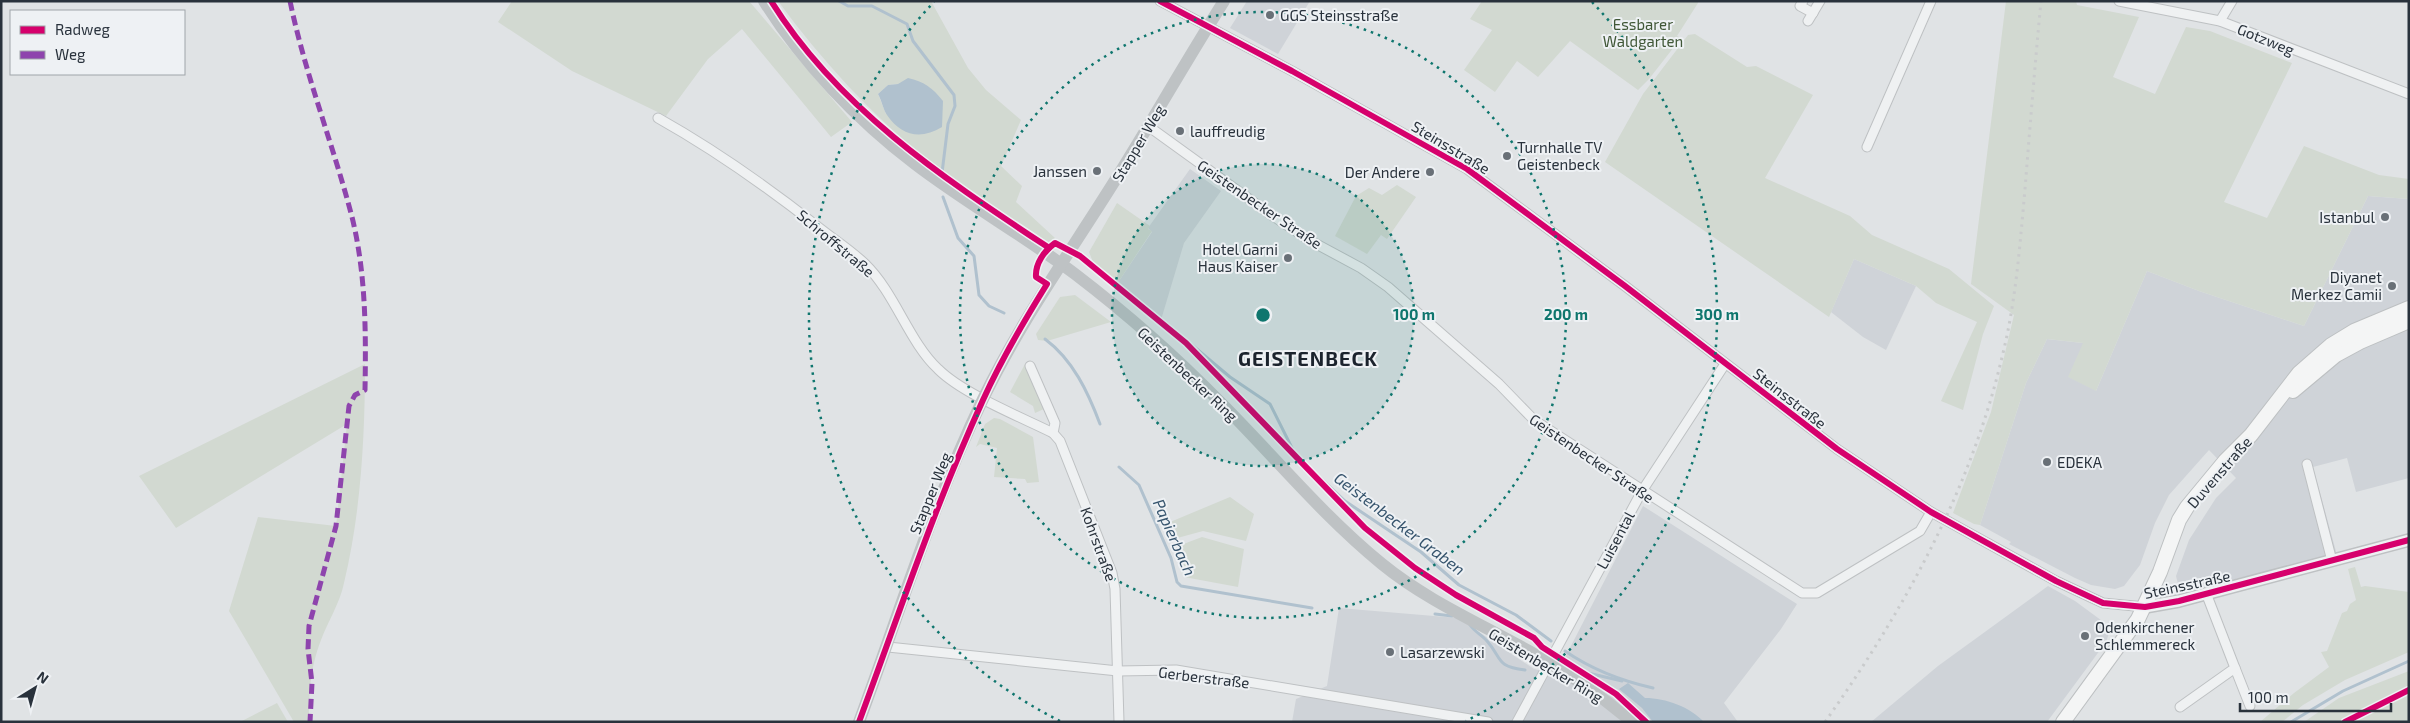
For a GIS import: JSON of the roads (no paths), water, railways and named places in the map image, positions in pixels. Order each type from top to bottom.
[{"type":"main road","name":"Geistenbecker Ring","points":[[764,1],[801,56],[864,118],[906,156],[1060,263],[1111,303],[1188,370],[1327,514],[1380,562],[1432,599],[1549,663],[1609,703],[1632,722]]},
{"type":"main road","name":"Stapper Weg","points":[[859,722],[888,647],[928,530],[983,399],[1032,308],[1148,126],[1224,1]]},
{"type":"main road","name":"Duvenstraße","points":[[2063,722],[2132,628],[2145,607],[2179,520],[2187,507],[2275,406],[2299,373],[2331,346],[2354,331],[2409,308]]},
{"type":"main road","name":"Duvenstraße","points":[[2275,406],[2336,355],[2360,342],[2409,321]]},
{"type":"street","name":"Steinsstraße","points":[[1160,1],[1207,28],[1292,71],[1467,169],[1625,286],[1837,450],[1931,512],[2056,581],[2103,603],[2145,607],[2179,601],[2409,540]]},
{"type":"street","points":[[1803,1],[1800,6],[1810,17],[1820,1]]},
{"type":"street","points":[[1867,147],[1931,1]]},
{"type":"street","name":"Gotzweg","points":[[2119,1],[2220,21],[2409,94]]},
{"type":"street","points":[[2220,21],[2232,1]]},
{"type":"street","name":"Schroffstraße","points":[[658,118],[708,147],[771,189],[864,264],[881,283],[937,369],[983,399]]},
{"type":"street","name":"Geistenbecker Straße","points":[[1148,126],[1308,240],[1353,263],[1388,287],[1498,384],[1534,420],[1802,593],[1817,593],[1902,544],[1920,531],[1931,512]]},
{"type":"street","name":"Luisental","points":[[1517,722],[1642,491],[1725,364]]},
{"type":"street","name":"Kohrstraße","points":[[1030,366],[1055,423],[1054,433],[1060,441],[1112,572],[1115,589],[1119,722]]},
{"type":"street","points":[[983,399],[1054,433]]},
{"type":"street","points":[[2307,464],[2332,561]]},
{"type":"street","name":"Steinsstraße","points":[[2206,593],[2250,706]]},
{"type":"street","name":"Gerberstraße","points":[[888,647],[1118,671],[1176,670],[1488,722]]},
{"type":"street","points":[[2180,707],[2235,668]]},
{"type":"water","points":[[908,78],[919,81],[927,86],[943,101],[942,127],[927,134],[912,134],[899,128],[887,115],[878,94],[888,85],[898,84]]},
{"type":"water","points":[[1628,683],[1645,698],[1677,704],[1692,712],[1704,722],[1653,722],[1642,708],[1619,689]]},
{"type":"waterway","name":"Papierbach","points":[[839,1],[848,6],[872,6],[907,24],[913,41],[954,95],[955,106],[948,124],[942,173]]},
{"type":"waterway","name":"Papierbach","points":[[943,197],[958,238],[974,256],[979,295],[989,306],[1004,313]]},
{"type":"waterway","name":"Geistenbecker Graben","points":[[1167,324],[1230,377],[1270,404],[1295,454],[1345,501],[1421,552],[1459,585],[1516,615],[1551,641]]},
{"type":"waterway","name":"Papierbach","points":[[1045,339],[1055,347],[1072,367],[1090,400],[1100,424]]},
{"type":"waterway","name":"Papierbach","points":[[1119,467],[1139,485],[1171,558],[1177,582],[1181,586],[1312,608]]},
{"type":"waterway","name":"Papierbach","points":[[1435,614],[1452,616]]},
{"type":"waterway","name":"Papierbach","points":[[1470,625],[1487,641],[1504,664],[1525,670]]},
{"type":"waterway","name":"Papierbach","points":[[1565,651],[1607,674],[1653,688]]},
{"type":"waterway","points":[[2291,722],[2343,691],[2409,661]]},
{"type":"waterway","name":"Papierbach","points":[[1588,673],[1622,681]]},
{"type":"railway","points":[[1825,722],[1882,636],[1932,546],[1954,500],[1990,403],[2003,353],[2017,272],[2041,1]]},
{"type":"place","name":"GGS Steinsstraße","points":[[1270,15]]},
{"type":"place","name":"lauffreudig","points":[[1180,131]]},
{"type":"place","name":"Turnhalle TV Geistenbeck","points":[[1507,156]]},
{"type":"place","name":"Janssen","points":[[1097,171]]},
{"type":"place","name":"Der Andere","points":[[1430,172]]},
{"type":"place","name":"Istanbul","points":[[2385,217]]},
{"type":"place","name":"Hotel Garni Haus Kaiser","points":[[1288,258]]},
{"type":"place","name":"Diyanet Merkez Camii","points":[[2392,286]]},
{"type":"place","name":"EDEKA","points":[[2047,462]]},
{"type":"place","name":"Odenkirchener Schlemmereck","points":[[2085,636]]},
{"type":"place","name":"Lasarzewski","points":[[1390,652]]},
{"type":"district","name":"GEISTENBECK","points":[[1308,358]]},
{"type":"park label","name":"Essbarer Waldgarten","points":[[1643,32]]}]
